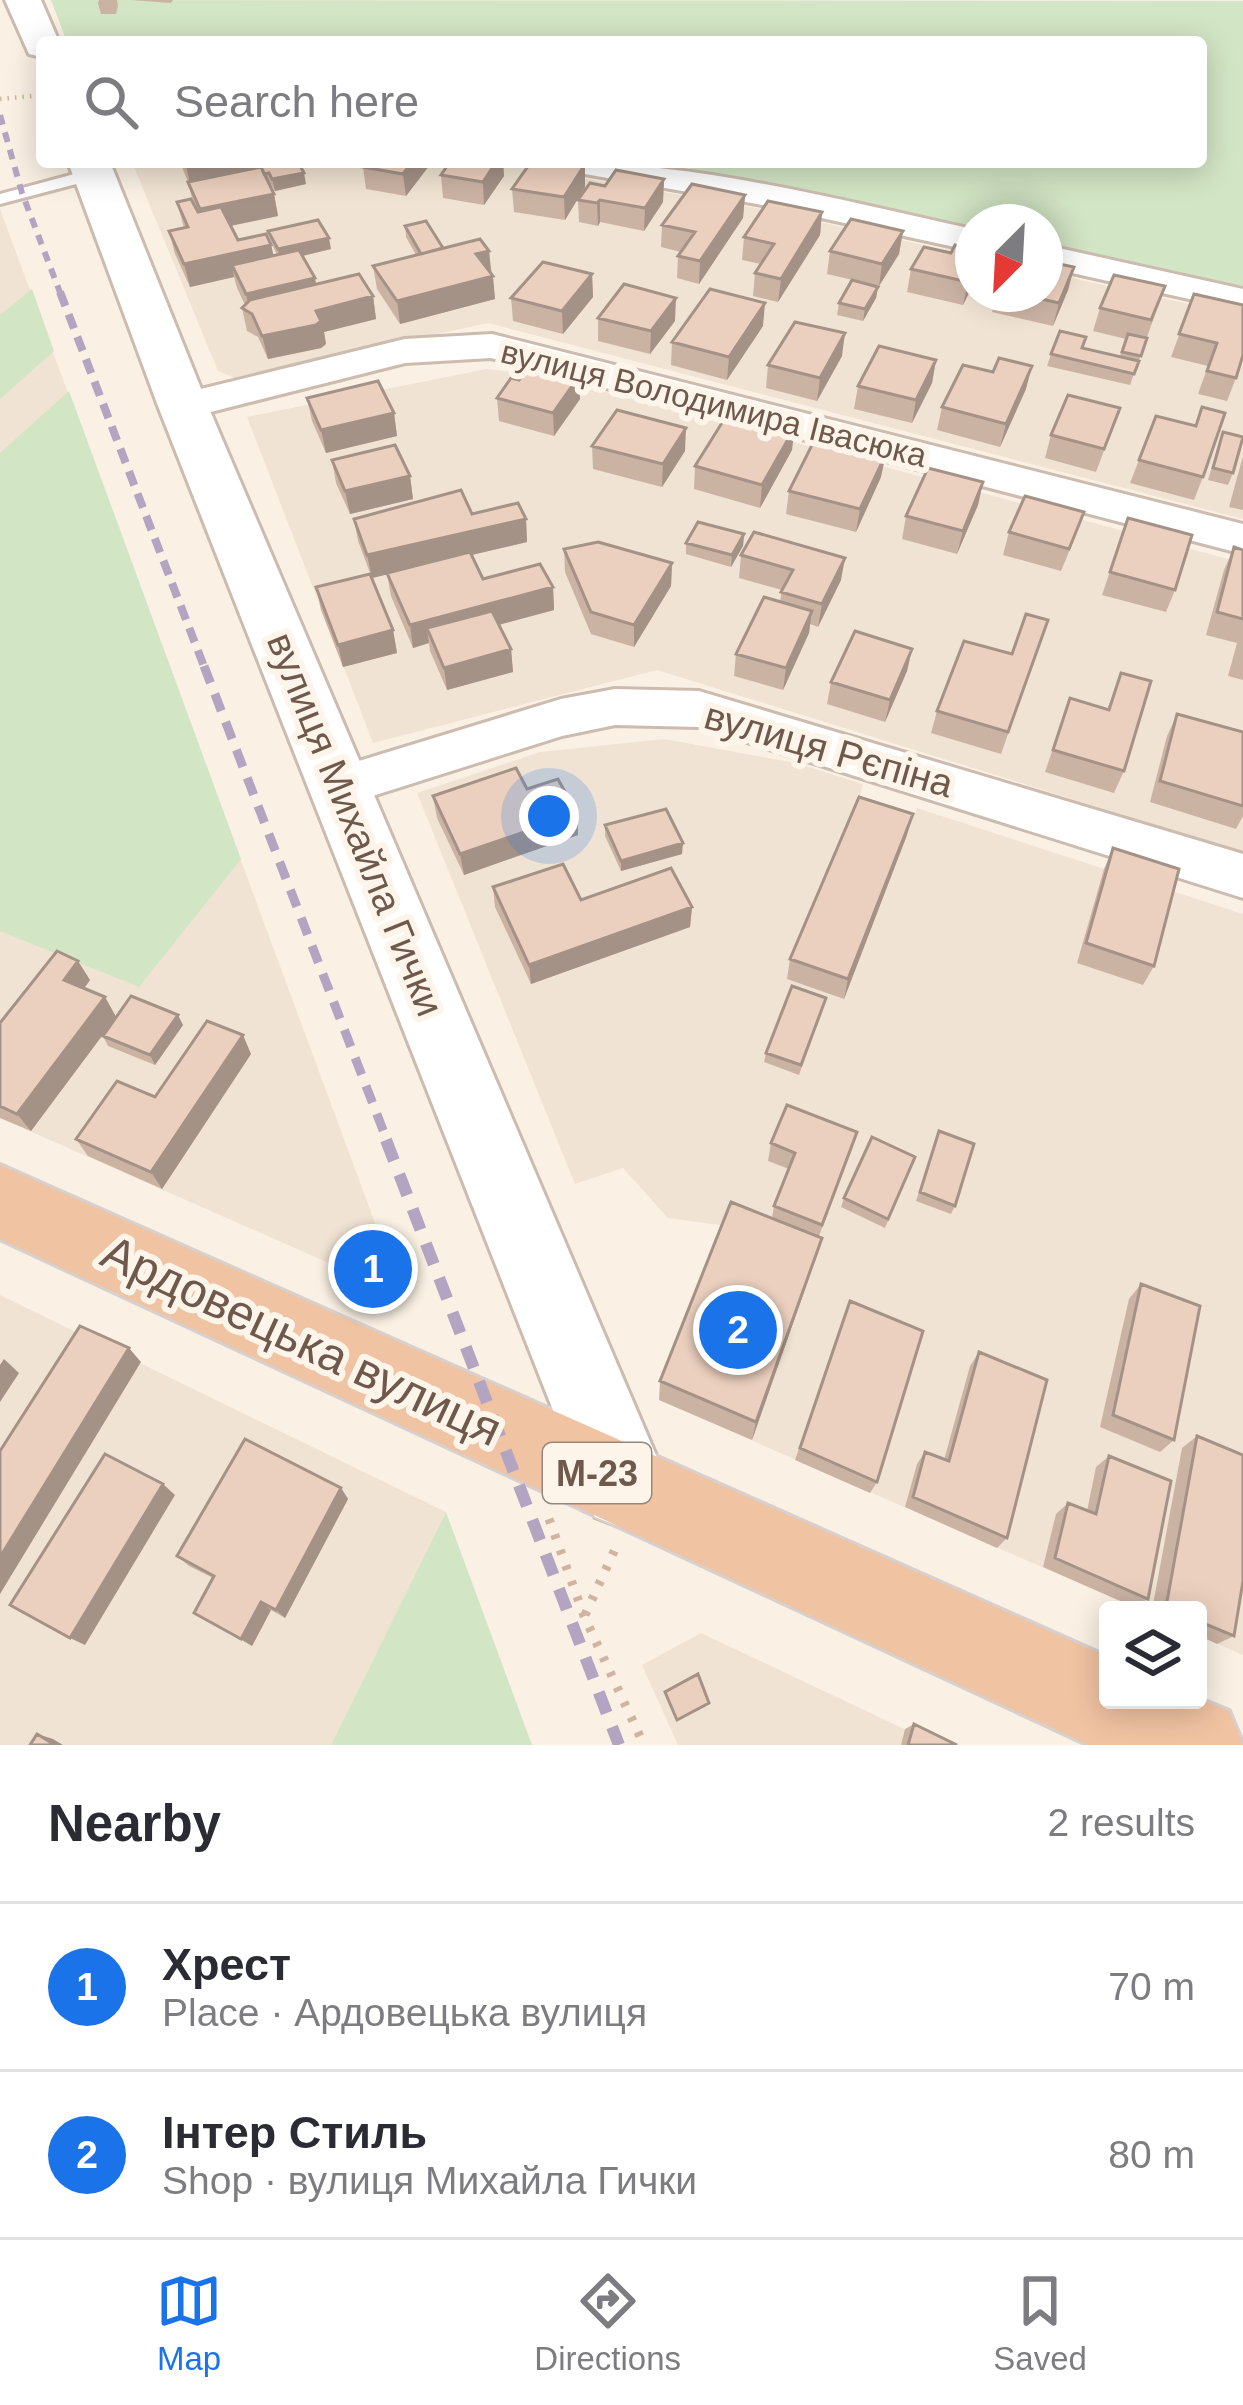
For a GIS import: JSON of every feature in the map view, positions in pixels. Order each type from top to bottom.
[{"type":"highway","name":"Ардовецька вулиця","points":[[0,1201],[1195,1745]]},
{"type":"street","points":[[22,0],[38,36]]},
{"type":"street","name":"вулиця Михайла Гички","points":[[91,168],[183,406],[626,1486]]},
{"type":"street","points":[[610,168],[720,186],[955,237]]},
{"type":"street","points":[[1063,260],[1243,300]]},
{"type":"street","name":"вулиця Володимира Івасюка","points":[[183,406],[405,351],[492,346],[1243,539]]},
{"type":"street","name":"вулиця Рєпіна","points":[[341,786],[561,718],[616,707],[699,709],[1243,876]]},
{"type":"lane","points":[[0,199],[91,168]]},
{"type":"path","points":[[0,99],[36,96]]},
{"type":"path","points":[[520,1439],[584,1616],[644,1745]]},
{"type":"shaded area","points":[[134,168],[522,168],[757,208],[955,252],[955,312],[1063,312],[1063,276],[1243,316],[1243,519],[488,323],[235,378],[218,371]]},
{"type":"shaded area","points":[[0,209],[381,1239],[331,1264],[0,1118]]},
{"type":"shaded area","points":[[486,369],[547,376],[1243,563],[1243,852],[657,670],[373,743],[247,417]]},
{"type":"shaded area","points":[[664,739],[796,763],[863,784],[855,818],[906,835],[917,808],[1243,914],[1243,1655],[1207,1639],[1207,1601],[1119,1601],[659,1400],[727,1226],[668,1218],[623,1168],[575,1184],[417,793],[540,752]]},
{"type":"shaded area","points":[[0,1295],[446,1512],[331,1745],[0,1745]]},
{"type":"shaded area","points":[[701,1633],[938,1745],[678,1745],[642,1665]]},
{"type":"green space","points":[[51,0],[1243,1],[1243,286],[1063,249],[1063,204],[955,204],[955,227],[688,171],[1207,168],[1207,36],[65,36]]},
{"type":"green space","points":[[32,289],[54,351],[0,399],[0,315]]},
{"type":"green space","points":[[69,391],[241,859],[139,987],[0,931],[0,453]]},
{"type":"green space","points":[[446,1512],[532,1745],[331,1745]]},
{"type":"building","points":[[261,168],[301,168],[304,173],[272,179]]},
{"type":"building","points":[[261,168],[274,194],[200,209],[188,182]]},
{"type":"building","points":[[369,168],[408,168],[403,174]]},
{"type":"building","points":[[446,168],[492,168],[483,182],[441,175]]},
{"type":"building","points":[[527,168],[582,168],[564,197],[512,189]]},
{"type":"building","points":[[616,170],[664,179],[645,208],[578,200],[590,183],[605,186]]},
{"type":"building","points":[[692,184],[745,195],[700,261],[678,256],[695,232],[662,225]]},
{"type":"building","points":[[191,199],[198,212],[221,207],[238,240],[266,234],[271,245],[184,264],[169,231],[188,227],[177,202]]},
{"type":"building","points":[[768,201],[822,212],[781,279],[755,273],[774,244],[744,237]]},
{"type":"building","points":[[851,219],[903,231],[882,264],[830,251]]},
{"type":"building","points":[[318,220],[329,238],[278,249],[268,231]]},
{"type":"building","points":[[426,221],[443,248],[421,254],[405,226]]},
{"type":"building","points":[[480,239],[489,251],[476,254],[493,276],[397,301],[373,266]]},
{"type":"building","points":[[955,245],[955,279],[911,269],[924,247],[951,253]]},
{"type":"building","points":[[299,250],[315,278],[246,294],[232,265]]},
{"type":"building","points":[[543,262],[592,274],[562,311],[511,298]]},
{"type":"building","points":[[1063,265],[1074,267],[1063,293]]},
{"type":"building","points":[[359,274],[373,296],[316,311],[321,321],[316,325],[262,336],[252,314],[242,308],[250,300]]},
{"type":"building","points":[[1114,275],[1165,286],[1151,320],[1100,308]]},
{"type":"building","points":[[852,280],[878,287],[865,309],[839,303]]},
{"type":"building","points":[[624,284],[676,298],[651,331],[598,318]]},
{"type":"building","points":[[710,289],[765,303],[729,357],[672,342]]},
{"type":"building","points":[[1194,294],[1243,305],[1243,355],[1236,378],[1207,371],[1217,343],[1179,334]]},
{"type":"building","points":[[795,322],[845,333],[820,378],[768,365]]},
{"type":"building","points":[[1060,331],[1086,337],[1082,348],[1139,361],[1134,374],[1051,354]]},
{"type":"building","points":[[1128,334],[1147,338],[1141,356],[1122,352]]},
{"type":"building","points":[[879,346],[936,360],[916,400],[858,386]]},
{"type":"building","points":[[999,358],[1032,366],[1006,424],[942,407],[963,365],[993,372]]},
{"type":"building","points":[[531,364],[579,376],[553,413],[497,398],[511,378],[519,380]]},
{"type":"building","points":[[378,381],[394,413],[321,430],[307,398]]},
{"type":"building","points":[[1068,395],[1120,408],[1104,449],[1051,435]]},
{"type":"building","points":[[1202,407],[1225,413],[1203,477],[1139,460],[1156,416],[1196,426]]},
{"type":"building","points":[[617,410],[686,428],[663,464],[592,446]]},
{"type":"building","points":[[730,410],[795,427],[762,485],[695,466]]},
{"type":"building","points":[[1223,432],[1243,437],[1233,473],[1213,468]]},
{"type":"building","points":[[816,437],[886,454],[860,509],[789,491]]},
{"type":"building","points":[[395,445],[410,476],[345,491],[332,460]]},
{"type":"building","points":[[928,468],[983,482],[963,531],[906,516]]},
{"type":"building","points":[[461,490],[472,514],[518,503],[526,519],[367,555],[354,519]]},
{"type":"building","points":[[1025,496],[1084,512],[1069,549],[1009,532]]},
{"type":"building","points":[[1128,518],[1192,535],[1175,590],[1110,572]]},
{"type":"building","points":[[698,522],[744,534],[732,555],[686,543]]},
{"type":"building","points":[[754,532],[845,558],[822,604],[781,592],[793,570],[741,555]]},
{"type":"building","points":[[598,542],[672,563],[634,625],[591,612],[564,549]]},
{"type":"building","points":[[1234,547],[1243,550],[1243,619],[1217,612]]},
{"type":"building","points":[[470,552],[483,579],[540,564],[553,587],[410,625],[387,573]]},
{"type":"building","points":[[370,574],[393,630],[338,645],[316,587]]},
{"type":"building","points":[[764,597],[812,611],[786,668],[736,654]]},
{"type":"building","points":[[492,611],[511,649],[444,668],[427,628]]},
{"type":"building","points":[[1026,614],[1048,620],[1008,732],[937,711],[964,641],[1012,654]]},
{"type":"building","points":[[855,631],[912,649],[890,700],[831,682]]},
{"type":"building","points":[[1121,673],[1151,681],[1124,771],[1053,750],[1070,698],[1109,710]]},
{"type":"building","points":[[1177,714],[1243,732],[1243,806],[1160,781]]},
{"type":"building","points":[[516,768],[527,789],[558,779],[577,814],[460,854],[433,796]]},
{"type":"building","points":[[859,797],[913,814],[848,979],[790,959]]},
{"type":"building","points":[[666,809],[683,843],[621,861],[605,825]]},
{"type":"building","points":[[1113,848],[1179,869],[1154,966],[1086,943]]},
{"type":"building","points":[[563,864],[581,900],[671,868],[692,907],[529,965],[493,887]]},
{"type":"building","points":[[57,951],[78,961],[64,980],[105,997],[17,1114],[0,1106],[0,1023]]},
{"type":"building","points":[[792,986],[826,998],[801,1065],[766,1053]]},
{"type":"building","points":[[131,996],[178,1015],[150,1055],[103,1036]]},
{"type":"building","points":[[207,1021],[243,1035],[151,1172],[76,1139],[117,1081],[155,1097]]},
{"type":"building","points":[[787,1105],[857,1132],[822,1225],[774,1206],[795,1153],[771,1143]]},
{"type":"building","points":[[939,1131],[974,1144],[955,1206],[920,1192]]},
{"type":"building","points":[[872,1137],[915,1157],[888,1219],[844,1198]]},
{"type":"building","points":[[731,1202],[822,1238],[756,1422],[660,1381]]},
{"type":"building","points":[[1141,1284],[1200,1306],[1174,1440],[1113,1415]]},
{"type":"building","points":[[850,1301],[923,1331],[877,1482],[800,1448]]},
{"type":"building","points":[[80,1326],[129,1348],[0,1557],[0,1451]]},
{"type":"building","points":[[979,1352],[1047,1380],[1007,1538],[913,1497],[925,1452],[949,1461]]},
{"type":"building","points":[[1197,1436],[1243,1455],[1243,1581],[1234,1636],[1207,1625],[1207,1601],[1167,1601]]},
{"type":"building","points":[[245,1439],[341,1488],[276,1610],[261,1602],[241,1639],[194,1613],[214,1576],[177,1556]]},
{"type":"building","points":[[105,1454],[163,1484],[70,1638],[10,1605]]},
{"type":"building","points":[[1109,1456],[1171,1481],[1148,1599],[1055,1558],[1068,1503],[1096,1514]]},
{"type":"building","points":[[698,1674],[709,1703],[677,1720],[665,1692]]},
{"type":"building","points":[[914,1724],[957,1745],[908,1745]]},
{"type":"building","points":[[37,1734],[55,1745],[30,1745]]},
{"type":"railway","points":[[0,115],[22,193],[61,295]]},
{"type":"railway","points":[[60,292],[205,669]]},
{"type":"railway","points":[[204,666],[388,1143]]},
{"type":"railway","points":[[386,1140],[619,1745]]},
{"type":"place","name":"Хрест","points":[[373,1269]]},
{"type":"place","name":"Інтер Стиль","points":[[738,1330]]}]
